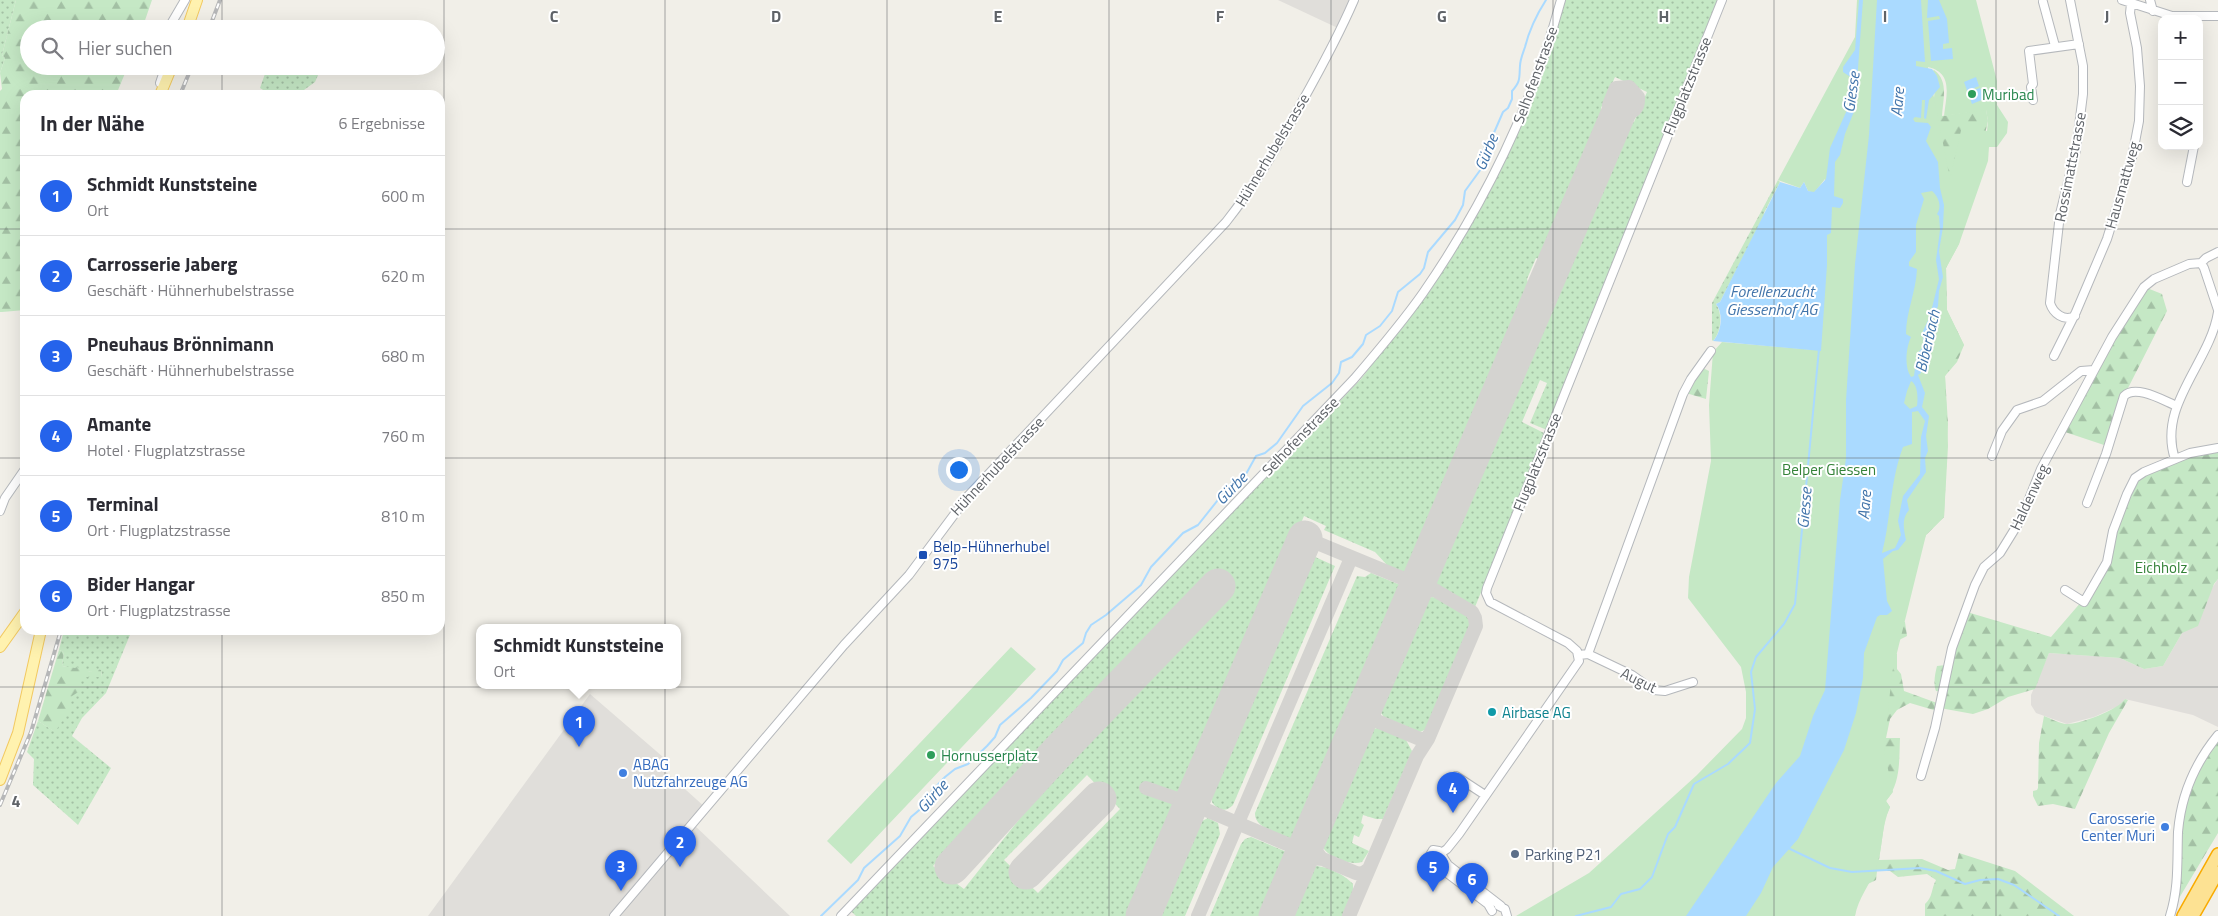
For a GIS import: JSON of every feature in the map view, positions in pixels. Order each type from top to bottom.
[{"type":"highway","points":[[2183,916],[2218,854]]},
{"type":"highway","points":[[2193,916],[2218,872]]},
{"type":"main road","points":[[190,20],[197,0]]},
{"type":"main road","points":[[162,90],[168,75]]},
{"type":"main road","points":[[0,647],[20,619]]},
{"type":"main road","points":[[0,780],[18,733],[40,635]]},
{"type":"street","points":[[173,20],[185,0]]},
{"type":"street","name":"Hühnerhubelstrasse","points":[[614,916],[838,653],[909,575],[968,496],[1226,222],[1244,200],[1274,153],[1342,31],[1354,0]]},
{"type":"street","name":"Selhofenstrasse","points":[[841,916],[1354,379],[1406,316],[1423,293],[1479,203],[1507,149],[1536,75],[1561,0]]},
{"type":"street","name":"Flugplatzstrasse","points":[[1579,655],[1568,643],[1494,604],[1487,598],[1487,588],[1722,0]]},
{"type":"street","name":"Rossimattstrasse","points":[[2070,0],[2084,80],[2076,150],[2060,214],[2050,303],[2057,313],[2065,318],[2075,316]]},
{"type":"street","points":[[2122,0],[2168,15]]},
{"type":"street","points":[[2150,0],[2153,11]]},
{"type":"street","points":[[2043,2],[2055,46]]},
{"type":"street","name":"Hausmattweg","points":[[2054,356],[2075,316],[2107,238],[2127,180],[2135,146],[2140,86],[2137,48],[2130,13],[2131,4]]},
{"type":"street","points":[[2203,17],[2218,16]]},
{"type":"street","points":[[2033,100],[2029,51],[2079,44]]},
{"type":"street","points":[[158,90],[163,75]]},
{"type":"street","points":[[2187,182],[2193,150]]},
{"type":"street","name":"Haldenweg","points":[[1921,776],[1935,728],[1952,648],[1975,585],[1984,567],[2000,553],[2021,519],[2041,469],[2094,370],[2131,305],[2149,282],[2190,264],[2201,263],[2218,252]]},
{"type":"street","points":[[2175,459],[2170,443],[2170,429],[2177,406],[2205,351],[2218,311],[2201,263]]},
{"type":"street","points":[[1439,857],[1459,834],[1576,668],[1579,655],[1588,654],[1683,394],[1711,350]]},
{"type":"street","points":[[1992,456],[2002,431],[2017,410],[2043,401],[2081,371],[2094,370]]},
{"type":"street","points":[[2086,503],[2106,454],[2124,396],[2127,393],[2138,391],[2177,406]]},
{"type":"street","points":[[2065,590],[2084,602],[2107,562],[2114,529],[2134,481],[2144,472],[2175,459],[2198,450],[2218,448]]},
{"type":"street","points":[[0,511],[20,477]]},
{"type":"street","name":"Augut","points":[[1588,654],[1632,675],[1653,690],[1665,691],[1693,682]]},
{"type":"street","points":[[2170,916],[2177,884],[2180,822],[2192,776],[2204,753],[2218,735]]},
{"type":"street","points":[[1456,776],[1485,795]]},
{"type":"street","points":[[1439,857],[1448,866],[1502,906],[1506,910],[1507,916]]},
{"type":"street","points":[[1439,857],[1443,870],[1488,904],[1492,914]]},
{"type":"street","points":[[1492,914],[1496,907],[1502,906]]},
{"type":"shaded area","points":[[1278,0],[1354,0],[1342,30]]},
{"type":"shaded area","points":[[2218,579],[2218,727],[2193,715],[2125,699],[2121,705],[2094,717],[2067,724],[2036,713],[2031,705],[2031,695],[2049,653],[2120,658],[2144,669],[2163,666],[2182,633]]},
{"type":"shaded area","points":[[590,694],[663,757],[666,772],[706,808],[693,824],[790,916],[428,916]]},
{"type":"green space","points":[[0,0],[16,0],[2,55],[5,58],[0,73]]},
{"type":"green space","points":[[16,0],[152,0],[145,20],[20,20],[20,75],[124,75],[118,90],[20,90],[20,310],[0,312],[0,91],[2,89],[0,73],[5,58],[2,55]]},
{"type":"green space","points":[[1564,0],[1720,0],[1682,90],[1547,430],[1530,423],[1547,383],[1540,380],[1522,422],[1546,434],[1475,607],[1435,586],[1433,582],[1434,576],[1549,306],[1568,272],[1564,270],[1626,126],[1634,122],[1647,92],[1615,77],[1601,108],[1603,119],[1543,261],[1536,258],[1527,279],[1530,289],[1407,577],[1387,565],[1375,552],[1324,530],[1326,526],[1304,516],[1133,916],[856,916],[850,910],[1361,379],[1419,304],[1482,205]],"holes":[[[1214,569],[1231,587],[1067,759],[964,889],[933,866]],[[1087,775],[1120,809],[1038,893],[1004,860]]]},
{"type":"green space","name":"Belper Giessen","points":[[1857,0],[1976,0],[1997,81],[1997,105],[2008,122],[2007,133],[1997,147],[1989,147],[1988,161],[1959,244],[1946,268],[1947,310],[1964,345],[1945,376],[1948,446],[1944,517],[1926,535],[1892,673],[1884,751],[1893,792],[1886,801],[1890,807],[1885,822],[1876,869],[1855,916],[1516,916],[1589,873],[1697,775],[1742,729],[1746,718],[1746,692],[1741,667],[1688,598],[1689,577],[1711,461],[1709,405],[1713,352],[1722,342],[1815,350],[1818,264],[1823,236],[1825,179],[1814,193],[1808,191],[1804,182],[1800,188],[1778,180],[1855,37]],"holes":[[[1928,67],[1942,74],[1945,80],[1947,93],[1944,116],[1986,110],[1988,121],[1987,131],[1962,126],[1950,179]]]},
{"type":"green space","points":[[1934,70],[1942,79],[1944,97],[1942,116],[1986,109],[1988,121],[1959,244],[1946,268],[1947,310],[1964,345],[1957,362],[1945,376],[1948,424],[1944,517],[1926,535],[1895,617],[1905,622],[1907,636],[1893,643],[1895,653],[1897,654],[1897,669],[1901,674],[1904,691],[1937,703],[1937,711],[1910,703],[1897,710],[1890,719],[1886,738],[1900,738],[1899,763],[1897,779],[1886,801],[1890,807],[1885,819],[1879,860],[1922,859],[1948,870],[1955,869],[1959,853],[2015,871],[2074,916],[1925,916],[1925,904],[1929,899],[1936,880],[1927,874],[1898,877],[1890,871],[1877,871],[1876,880],[1865,886],[1859,894],[1855,916],[1746,916],[1931,127],[1935,88],[1929,74]]},
{"type":"green space","points":[[265,75],[318,75],[315,82],[304,90],[263,90],[260,88]]},
{"type":"green space","points":[[1778,180],[1780,182],[1764,213],[1765,215],[1720,302],[1716,304],[1720,313],[1720,323],[1718,333],[1713,341],[1712,303]]},
{"type":"green space","points":[[2147,288],[2162,294],[2167,311],[2124,396],[2107,446],[2065,432],[2137,300]]},
{"type":"green space","points":[[1703,368],[1709,371],[1706,399],[1686,393]]},
{"type":"green space","name":"Eichholz","points":[[2218,449],[2218,579],[2214,584],[2198,626],[2182,633],[2163,666],[2144,669],[2120,658],[2049,653],[2035,689],[2008,697],[1988,709],[1973,714],[1940,708],[1943,692],[1936,691],[1935,688],[1937,666],[1946,665],[1967,612],[2051,637],[2088,594],[2106,562],[2111,539],[2136,479],[2174,460]]},
{"type":"green space","points":[[1313,556],[1335,566],[1233,805],[1225,810],[1219,809],[1212,802],[1211,794]]},
{"type":"green space","points":[[1371,573],[1403,586],[1295,840],[1264,827],[1256,819],[1255,813],[1357,576],[1365,577]]},
{"type":"green space","points":[[1432,597],[1456,606],[1467,615],[1472,625],[1429,728],[1420,732],[1384,717],[1379,705],[1421,606],[1426,599]]},
{"type":"green space","points":[[63,635],[130,635],[106,693],[82,718],[72,736],[111,768],[78,825],[33,785],[34,759],[27,752],[38,721],[54,731],[79,677],[102,677],[101,670],[96,669],[91,672],[62,666],[64,652],[59,650]]},
{"type":"green space","name":"Hornusserplatz","points":[[1011,647],[1036,669],[851,864],[827,841]]},
{"type":"green space","points":[[59,650],[64,652],[62,666],[77,667],[91,672],[95,668],[101,670],[102,677],[79,677],[80,691],[72,696],[70,709],[55,732],[38,721]]},
{"type":"green space","points":[[2125,699],[2128,700],[2109,733],[2075,809],[2053,804],[2038,806],[2033,796],[2033,791],[2038,788],[2039,743],[2044,716],[2061,723],[2073,723],[2107,712]]},
{"type":"green space","points":[[1379,728],[1406,740],[1412,751],[1383,819],[1363,815],[1361,823],[1364,825],[1359,837],[1354,835],[1352,843],[1369,851],[1362,862],[1351,863],[1332,856],[1323,848],[1321,843],[1366,735],[1371,729]]},
{"type":"green space","points":[[2218,732],[2218,833],[2178,900],[2180,837],[2188,794]]},
{"type":"green space","points":[[1208,818],[1218,823],[1220,834],[1185,916],[1159,916],[1197,827],[1200,822]]},
{"type":"green space","points":[[1251,837],[1289,853],[1262,916],[1210,916],[1241,844],[1245,839]]},
{"type":"green space","points":[[1315,866],[1335,872],[1353,884],[1353,890],[1342,916],[1289,916],[1309,870]]},
{"type":"water","name":"Forellenzucht Giessenhof AG","points":[[1859,0],[1863,0],[1855,109],[1845,134],[1840,155],[1835,162],[1834,196],[1843,199],[1843,203],[1840,208],[1832,207],[1831,233],[1827,235],[1827,265],[1821,351],[1713,341],[1718,333],[1721,318],[1716,304],[1720,302],[1780,182],[1800,188],[1804,182],[1808,191],[1814,192],[1826,179],[1830,148],[1847,110],[1852,78],[1843,72],[1843,67],[1855,50]]},
{"type":"water","points":[[1877,0],[1921,0],[1925,62],[1916,61],[1916,66],[1932,69],[1937,76],[1940,87],[1929,100],[1926,119],[1924,118],[1925,100],[1922,100],[1921,118],[1915,117],[1913,119],[1915,122],[1928,123],[1931,127],[1926,141],[1938,162],[1940,188],[1944,205],[1939,251],[1943,277],[1939,291],[1938,306],[1929,329],[1926,349],[1922,354],[1921,373],[1918,375],[1925,393],[1922,407],[1929,416],[1926,436],[1928,451],[1925,458],[1926,472],[1907,500],[1909,510],[1906,513],[1904,525],[1906,540],[1898,550],[1893,551],[1883,559],[1887,601],[1892,611],[1887,615],[1877,617],[1864,653],[1863,678],[1856,713],[1844,750],[1798,839],[1773,867],[1761,893],[1746,916],[1686,916],[1776,783],[1800,756],[1813,716],[1825,690],[1840,500],[1846,458],[1846,400],[1855,264],[1869,135]],"holes":[[[1932,191],[1938,199],[1939,205],[1937,214],[1939,216],[1940,230],[1936,260],[1939,279],[1930,316],[1923,331],[1923,347],[1917,354],[1914,376],[1911,377],[1907,368],[1906,357],[1911,337],[1906,334],[1906,326],[1917,269],[1909,266],[1909,262],[1916,252],[1916,225],[1924,199],[1921,193]],[[1911,381],[1916,389],[1917,406],[1910,409],[1904,403]],[[1918,411],[1925,421],[1921,437],[1920,474],[1903,496],[1898,521],[1901,535],[1895,548],[1882,553],[1899,460],[1903,447],[1912,444],[1912,412]]]},
{"type":"water","points":[[1928,0],[1939,0],[1947,19],[1949,43],[1943,44],[1943,49],[1952,48],[1953,59],[1931,61],[1928,21],[1940,19],[1939,16],[1927,18]]},
{"type":"water","points":[[1976,77],[1979,86],[1974,88],[1975,90],[1980,88],[1984,99],[1972,104],[1964,82]]},
{"type":"waterway","name":"Gürbe","points":[[821,916],[858,880],[864,868],[900,836],[911,817],[930,801],[931,792],[945,777],[955,769],[968,764],[987,746],[995,737],[1000,725],[1031,698],[1057,671],[1063,660],[1083,643],[1091,625],[1106,615],[1141,585],[1151,567],[1183,533],[1198,525],[1233,481],[1246,474],[1256,456],[1265,453],[1277,443],[1303,406],[1332,383],[1339,373],[1341,362],[1352,357],[1363,344],[1366,335],[1380,326],[1392,311],[1398,292],[1420,274],[1424,268],[1428,252],[1455,220],[1463,205],[1465,191],[1481,169],[1481,158],[1485,146],[1512,99],[1512,91],[1519,79],[1520,61],[1536,17],[1546,0]]},
{"type":"waterway","name":"Giesse","points":[[1576,916],[1611,907],[1621,894],[1640,889],[1652,877],[1668,834],[1675,827],[1694,784],[1728,764],[1750,743],[1755,709],[1751,672],[1756,657],[1784,624],[1795,604],[1819,349]]},
{"type":"waterway","points":[[1788,848],[1830,868],[1852,872],[1920,868],[1936,871],[1965,884],[1980,880],[1998,879],[2014,885],[2059,916]]},
{"type":"taxiway","points":[[1611,130],[1609,105],[1616,88],[1629,87],[1638,97],[1637,107],[1632,112],[1616,118]]},
{"type":"taxiway","points":[[1305,538],[1431,590]]},
{"type":"taxiway","points":[[1198,916],[1351,558]]},
{"type":"taxiway","points":[[1349,916],[1417,756],[1428,739],[1476,626],[1472,612],[1426,585],[1423,576],[1427,561]]},
{"type":"taxiway","points":[[1411,602],[1418,592],[1431,590]]},
{"type":"taxiway","points":[[1368,699],[1369,713],[1377,721],[1420,739],[1426,739],[1429,735]]},
{"type":"taxiway","points":[[1355,731],[1365,721],[1377,721]]},
{"type":"taxiway","points":[[1146,788],[1192,804],[1356,873],[1362,874],[1369,869]]},
{"type":"taxiway","points":[[1312,830],[1312,846],[1321,858]]},
{"type":"taxiway","points":[[1294,873],[1306,861],[1323,859]]},
{"type":"runway","points":[[1276,916],[1624,100]]},
{"type":"runway","points":[[1143,916],[1305,538]]},
{"type":"runway","points":[[952,867],[1056,754],[1218,586]]},
{"type":"runway","points":[[1026,872],[1099,799]]},
{"type":"railway","points":[[212,20],[220,0]]},
{"type":"railway","points":[[182,90],[188,75]]},
{"type":"railway","points":[[0,805],[31,732],[60,635]]},
{"type":"place","name":"Muribad","points":[[1972,94]]},
{"type":"place","name":"Belp-Hühnerhubel 975","points":[[923,555]]},
{"type":"place","name":"Airbase AG","points":[[1492,712]]},
{"type":"place","name":"Schmidt Kunststeine","points":[[579,747]]},
{"type":"place","name":"Hornusserplatz","points":[[931,755]]},
{"type":"place","name":"ABAG Nutzfahrzeuge AG","points":[[623,773]]},
{"type":"place","name":"Amante","points":[[1453,813]]},
{"type":"place","name":"Carosserie Center Muri","points":[[2165,827]]},
{"type":"place","name":"Parking P21","points":[[1515,854]]},
{"type":"place","name":"Carrosserie Jaberg","points":[[680,867]]},
{"type":"place","name":"Pneuhaus Brönnimann","points":[[621,891]]},
{"type":"place","name":"Terminal","points":[[1433,892]]},
{"type":"place","name":"Bider Hangar","points":[[1472,904]]},
{"type":"water label","name":"Aare","points":[[1897,102]]},
{"type":"water label","name":"Biberbach","points":[[1927,341]]},
{"type":"water label","name":"Aare","points":[[1864,505]]}]
